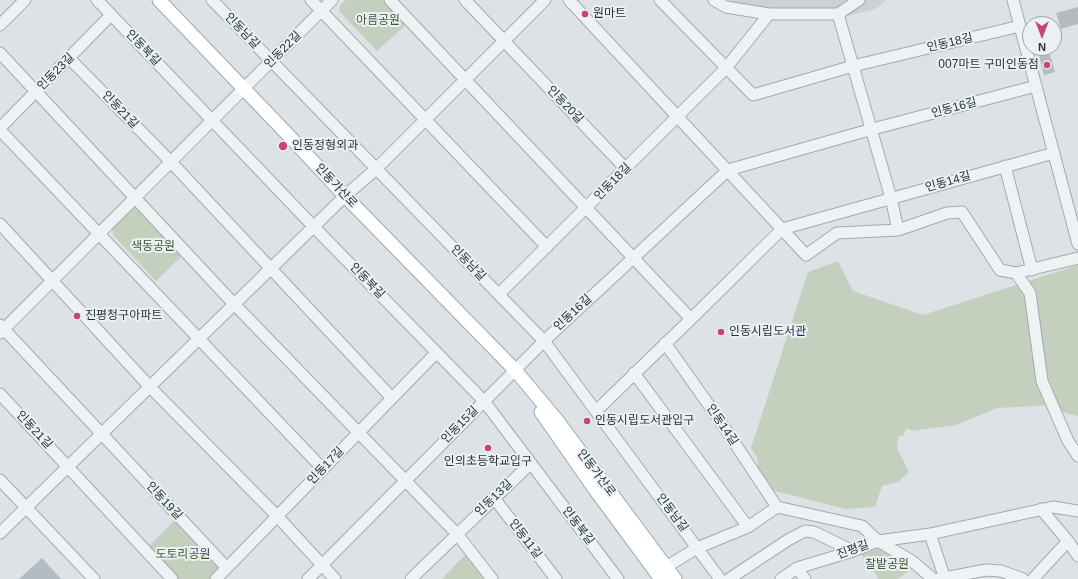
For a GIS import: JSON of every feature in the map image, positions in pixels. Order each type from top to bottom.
[{"type":"main road","name":"인동가산로","points":[[159,0],[345,196],[515,370],[556,419],[664,573],[675,579]]},
{"type":"street","points":[[0,25],[25,0]]},
{"type":"street","name":"인동북길","points":[[97,0],[314,227],[484,401],[618,579]]},
{"type":"street","name":"인동남길","points":[[212,0],[544,341],[720,579]]},
{"type":"street","points":[[312,0],[546,247]]},
{"type":"street","name":"인동22길","points":[[244,89],[332,0]]},
{"type":"street","points":[[390,0],[691,319]]},
{"type":"street","name":"인동20길","points":[[465,0],[626,169]]},
{"type":"street","points":[[0,533],[345,196],[376,169],[545,0]]},
{"type":"street","points":[[568,0],[728,170],[806,256],[837,233],[898,230],[947,214],[962,212],[1000,270],[1016,273],[1078,258]]},
{"type":"street","points":[[660,0],[726,68]]},
{"type":"street","points":[[714,0],[726,6],[769,14],[838,14],[859,0]]},
{"type":"street","points":[[1013,0],[1078,244]]},
{"type":"street","name":"인동18길","points":[[499,294],[726,68],[769,14]]},
{"type":"street","points":[[838,14],[891,198],[898,230]]},
{"type":"street","name":"인동23길","points":[[0,129],[111,15]]},
{"type":"street","name":"인동18길","points":[[726,68],[753,94],[853,66],[1020,26]]},
{"type":"street","points":[[0,53],[35,92],[136,197],[234,304],[457,534],[492,579]]},
{"type":"street","name":"인동21길","points":[[69,58],[171,162]]},
{"type":"street","name":"인동16길","points":[[515,370],[632,257],[728,170],[1036,86]]},
{"type":"street","points":[[1,329],[53,280],[244,89]]},
{"type":"street","points":[[0,129],[323,469]]},
{"type":"street","name":"인동14길","points":[[596,411],[782,229],[1054,153]]},
{"type":"street","points":[[171,162],[392,398]]},
{"type":"street","points":[[1005,166],[1032,270]]},
{"type":"street","points":[[0,224],[150,387],[277,516],[335,579]]},
{"type":"street","points":[[1016,273],[1030,293],[1042,381],[1068,441],[1078,456]]},
{"type":"street","name":"인동19길","points":[[1,329],[102,434],[227,568]]},
{"type":"street","name":"인동14길","points":[[665,343],[718,418],[777,507]]},
{"type":"street","name":"인동17길","points":[[216,579],[436,353]]},
{"type":"street","name":"인동15길","points":[[308,579],[515,370]]},
{"type":"street","points":[[634,373],[748,526]]},
{"type":"street","name":"인동21길","points":[[0,394],[68,467]]},
{"type":"street","name":"인동13길","points":[[411,579],[531,463]]},
{"type":"street","points":[[68,467],[172,579]]},
{"type":"street","points":[[0,480],[94,579]]},
{"type":"street","name":"인동11길","points":[[494,498],[556,579]]},
{"type":"street","points":[[664,573],[697,548],[748,526],[777,507],[862,526],[878,541],[912,560],[932,579]]},
{"type":"street","name":"진평길","points":[[781,579],[797,568],[853,551],[878,541],[930,534],[1052,507],[1078,511]]},
{"type":"street","points":[[1041,509],[1068,541],[1078,556]]},
{"type":"street","points":[[729,579],[788,540],[805,531],[814,532],[853,551]]},
{"type":"street","points":[[930,534],[943,578],[986,570],[1001,571],[1023,579]]},
{"type":"street","points":[[1033,579],[1068,541]]},
{"type":"street","points":[[797,568],[805,579]]},
{"type":"shaded area","points":[[728,0],[887,0],[875,9],[848,16],[753,10]]},
{"type":"green space","name":"아름공원","points":[[346,0],[388,0],[408,23],[377,51],[339,11],[340,5]]},
{"type":"green space","name":"색동공원","points":[[142,206],[186,252],[156,281],[114,236],[112,229],[134,207]]},
{"type":"green space","points":[[838,261],[853,291],[923,315],[1078,265],[1078,416],[1059,411],[1053,405],[997,408],[956,425],[912,431],[907,428],[903,436],[898,437],[897,448],[909,472],[898,482],[882,486],[875,507],[845,509],[768,489],[758,469],[757,457],[751,448],[808,272]]},
{"type":"green space","name":"도토리공원","points":[[176,519],[222,571],[214,579],[177,579],[147,548]]},
{"type":"green space","name":"찰밭공원","points":[[870,546],[886,547],[905,560],[909,571],[897,579],[879,579],[861,554]]},
{"type":"green space","points":[[466,554],[492,579],[442,579]]},
{"type":"building","points":[[1078,7],[1078,24],[1062,29],[1062,16],[1057,16],[1056,13]]},
{"type":"building","points":[[1039,56],[1050,56],[1055,72],[1044,75]]},
{"type":"building","points":[[42,558],[61,579],[19,579]]},
{"type":"place","name":"원마트","points":[[585,14]]},
{"type":"place","name":"007마트 구미인동점","points":[[1047,65]]},
{"type":"place","name":"인동정형외과","points":[[283,146]]},
{"type":"place","name":"진평청구아파트","points":[[77,316]]},
{"type":"place","name":"인동시립도서관","points":[[721,332]]},
{"type":"place","name":"인동시립도서관입구","points":[[587,421]]},
{"type":"place","name":"인의초등학교입구","points":[[488,448]]}]
